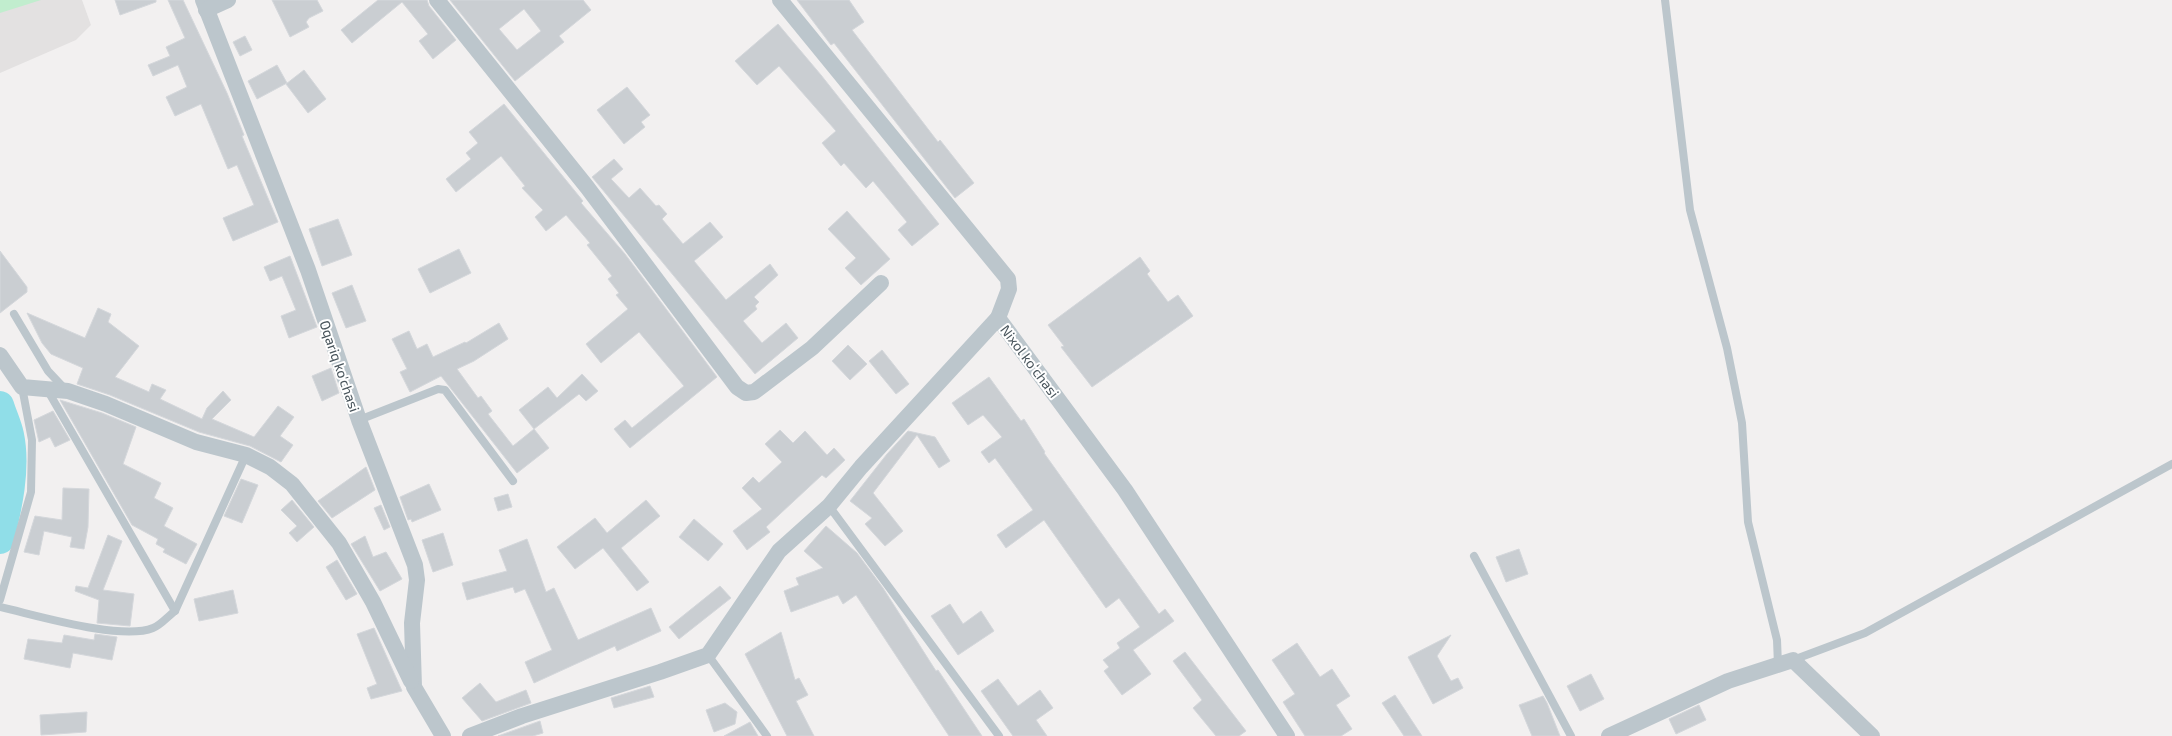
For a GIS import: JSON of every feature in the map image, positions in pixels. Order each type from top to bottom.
[{"type":"street","points":[[204,5],[228,0]]},
{"type":"street","points":[[437,0],[587,187],[736,387],[746,393],[754,392],[812,348],[881,283]]},
{"type":"street","name":"Nixol koʻchasi","points":[[780,0],[1008,280],[1010,289],[998,318],[1125,490],[1287,736]]},
{"type":"street","name":"Oqariq ko'chasi","points":[[204,5],[308,270],[359,420],[415,565],[417,580],[412,622],[414,687],[442,736]]},
{"type":"street","points":[[470,736],[522,716],[708,655],[778,551],[829,506],[861,467],[998,318]]},
{"type":"street","points":[[0,355],[22,387],[48,391],[68,391],[106,404],[196,442],[246,456],[270,466],[292,484],[339,543],[373,602],[414,687]]},
{"type":"street","points":[[1609,736],[1728,681],[1785,662],[1872,736]]},
{"type":"lane","points":[[1665,0],[1690,210],[1727,348],[1742,423],[1748,522],[1777,640],[1785,662],[1865,633],[2172,464]]},
{"type":"lane","points":[[14,314],[48,371],[68,391]]},
{"type":"lane","points":[[0,600],[32,492],[32,440],[22,387]]},
{"type":"lane","points":[[359,420],[438,389],[445,390],[513,481]]},
{"type":"lane","points":[[48,391],[174,611]]},
{"type":"lane","points":[[0,607],[83,627],[132,632],[154,628],[174,611],[246,456]]},
{"type":"lane","points":[[829,506],[999,736]]},
{"type":"lane","points":[[1474,556],[1571,736]]},
{"type":"lane","points":[[708,655],[766,736]]},
{"type":"shaded area","points":[[0,0],[82,0],[91,25],[76,40],[0,73]]},
{"type":"green space","points":[[0,0],[41,0],[0,13]]},
{"type":"building","points":[[115,0],[156,0],[156,2],[120,15]]},
{"type":"building","points":[[168,0],[183,0],[227,93],[244,135],[242,136],[278,222],[233,241],[223,218],[254,205],[237,165],[228,169],[201,104],[175,116],[166,97],[187,87],[178,65],[153,76],[148,65],[170,56],[166,47],[185,38]]},
{"type":"building","points":[[272,0],[317,0],[323,11],[309,18],[306,22],[309,27],[290,37]]},
{"type":"building","points":[[378,0],[427,0],[429,6],[456,40],[433,59],[419,41],[428,34],[402,2],[352,43],[341,30]]},
{"type":"building","points":[[450,0],[583,0],[591,10],[559,36],[564,42],[515,81]],"holes":[[[524,9],[541,31],[517,50],[499,29]]]},
{"type":"building","points":[[797,0],[849,0],[864,22],[852,30],[938,142],[940,140],[974,183],[955,198],[834,43],[831,45]]},
{"type":"building","points":[[778,24],[821,75],[939,224],[912,246],[898,230],[907,222],[873,181],[866,188],[844,163],[841,166],[822,143],[836,131],[779,66],[757,85],[735,61]]},
{"type":"building","points":[[245,36],[252,50],[240,56],[233,42]]},
{"type":"building","points":[[277,65],[287,83],[257,99],[248,81]]},
{"type":"building","points":[[304,70],[326,99],[308,113],[286,84]]},
{"type":"building","points":[[627,87],[650,115],[641,122],[645,127],[624,144],[597,110]]},
{"type":"building","points":[[504,104],[583,201],[581,203],[625,254],[717,377],[630,448],[614,429],[625,420],[632,428],[684,386],[639,332],[601,363],[586,344],[628,309],[616,295],[619,293],[608,279],[612,276],[587,245],[590,243],[566,215],[546,231],[535,217],[543,210],[522,188],[525,186],[501,156],[456,192],[446,179],[471,159],[466,153],[478,143],[469,132]]},
{"type":"building","points":[[614,159],[623,169],[611,179],[629,198],[640,188],[656,206],[659,205],[667,214],[662,219],[683,244],[710,222],[723,237],[694,261],[726,300],[770,264],[778,275],[754,297],[759,302],[755,306],[757,309],[743,321],[762,343],[786,323],[798,338],[755,374],[592,177]]},
{"type":"building","points":[[847,211],[890,259],[861,285],[845,268],[856,258],[828,229]]},
{"type":"building","points":[[338,219],[352,255],[322,266],[309,229]]},
{"type":"building","points":[[459,249],[471,273],[430,293],[418,269]]},
{"type":"building","points":[[0,251],[27,287],[27,292],[0,313]]},
{"type":"building","points":[[290,256],[317,327],[289,338],[281,316],[296,310],[282,276],[270,281],[264,267]]},
{"type":"building","points":[[1140,257],[1150,271],[1147,274],[1168,302],[1178,295],[1193,316],[1092,387],[1061,347],[1064,346],[1048,325]]},
{"type":"building","points":[[352,285],[366,321],[346,328],[332,293]]},
{"type":"building","points":[[98,308],[111,314],[108,322],[139,346],[115,377],[149,392],[152,384],[166,390],[160,399],[202,419],[207,408],[223,391],[231,400],[212,419],[254,437],[278,406],[294,417],[280,436],[293,445],[281,462],[250,446],[199,432],[110,395],[77,384],[83,368],[51,354],[42,343],[27,313],[85,338]]},
{"type":"building","points":[[499,323],[508,339],[474,361],[457,369],[478,398],[481,396],[492,411],[488,414],[513,446],[534,429],[549,448],[517,473],[441,376],[410,392],[400,372],[407,369],[392,339],[409,331],[417,349],[427,344],[433,357],[466,343]]},
{"type":"building","points":[[848,345],[867,364],[850,380],[832,361]]},
{"type":"building","points":[[882,350],[909,384],[896,394],[869,361]]},
{"type":"building","points":[[331,368],[339,393],[322,401],[312,376]]},
{"type":"building","points":[[582,374],[598,391],[586,401],[579,394],[534,429],[519,410],[548,387],[557,398]]},
{"type":"building","points":[[989,377],[1021,421],[1024,419],[1044,453],[1159,614],[1165,609],[1174,621],[1133,650],[1151,674],[1122,695],[1104,671],[1109,667],[1103,660],[1120,648],[1117,643],[1140,627],[1119,598],[1106,608],[1044,520],[1006,548],[997,535],[1033,510],[995,458],[989,463],[981,452],[1002,437],[983,415],[968,425],[952,403]]},
{"type":"building","points":[[60,400],[102,413],[136,427],[123,464],[161,483],[154,498],[173,508],[164,526],[197,544],[186,564],[163,552],[165,549],[156,544],[158,539],[132,525]]},
{"type":"building","points":[[53,411],[70,440],[55,447],[50,437],[39,442],[34,420]]},
{"type":"building","points":[[780,430],[793,443],[805,431],[827,455],[834,448],[845,460],[826,478],[822,475],[766,527],[770,532],[747,550],[733,531],[762,509],[742,488],[753,477],[759,483],[782,462],[765,444]]},
{"type":"building","points":[[908,431],[935,437],[950,461],[939,468],[917,435],[873,493],[903,531],[885,546],[865,524],[872,518],[850,501]]},
{"type":"building","points":[[366,467],[375,490],[332,518],[318,501]]},
{"type":"building","points":[[241,479],[258,485],[242,523],[224,516]]},
{"type":"building","points":[[429,484],[441,510],[412,522],[411,519],[408,520],[400,497]]},
{"type":"building","points":[[63,488],[89,489],[88,527],[84,549],[70,547],[72,537],[44,531],[39,555],[24,552],[35,516],[62,520]]},
{"type":"building","points":[[508,494],[512,507],[498,511],[494,498]]},
{"type":"building","points":[[292,500],[314,527],[297,542],[289,533],[297,526],[281,510]]},
{"type":"building","points":[[646,500],[660,516],[621,548],[649,582],[637,591],[603,548],[575,569],[557,547],[595,518],[607,533]]},
{"type":"building","points":[[381,505],[390,527],[384,530],[374,508]]},
{"type":"building","points":[[694,519],[723,544],[708,561],[679,537]]},
{"type":"building","points":[[826,526],[857,553],[883,588],[936,671],[938,670],[982,736],[949,736],[856,595],[843,604],[838,595],[791,612],[784,591],[799,585],[796,578],[823,568],[804,551]]},
{"type":"building","points":[[443,533],[453,565],[433,572],[422,540]]},
{"type":"building","points":[[108,535],[122,541],[103,590],[134,594],[130,626],[97,623],[99,600],[75,591],[76,586],[88,588]]},
{"type":"building","points":[[365,536],[373,557],[386,552],[402,579],[380,591],[351,544]]},
{"type":"building","points":[[527,539],[546,592],[554,588],[578,640],[651,608],[661,631],[617,651],[615,646],[534,683],[525,662],[552,650],[525,589],[515,593],[513,587],[467,600],[462,583],[507,571],[499,550]]},
{"type":"building","points":[[1519,549],[1528,574],[1506,582],[1496,557]]},
{"type":"building","points":[[337,560],[357,594],[346,600],[326,567]]},
{"type":"building","points":[[720,586],[731,598],[679,639],[669,627]]},
{"type":"building","points":[[233,590],[238,613],[199,621],[194,599]]},
{"type":"building","points":[[950,604],[963,624],[981,611],[994,631],[958,655],[931,616]]},
{"type":"building","points":[[374,628],[402,691],[371,699],[367,688],[377,684],[357,634]]},
{"type":"building","points":[[781,632],[795,680],[799,678],[808,695],[796,701],[814,736],[787,736],[745,654]]},
{"type":"building","points":[[95,634],[117,637],[112,660],[73,653],[70,668],[24,659],[28,639],[62,643],[64,635],[94,640]]},
{"type":"building","points":[[1451,635],[1437,656],[1451,681],[1458,678],[1463,688],[1433,704],[1408,657]]},
{"type":"building","points":[[1297,643],[1320,677],[1332,669],[1350,696],[1336,705],[1352,729],[1341,736],[1305,736],[1283,702],[1295,694],[1272,660]]},
{"type":"building","points":[[1185,652],[1246,731],[1239,736],[1216,736],[1193,708],[1202,700],[1173,661]]},
{"type":"building","points":[[1591,674],[1604,699],[1580,711],[1567,686]]},
{"type":"building","points":[[998,679],[1018,706],[1040,690],[1053,708],[1036,720],[1047,736],[1013,736],[981,691]]},
{"type":"building","points":[[480,683],[496,702],[526,690],[531,703],[482,721],[462,698]]},
{"type":"building","points":[[650,686],[654,697],[614,708],[611,698]]},
{"type":"building","points":[[1395,695],[1422,736],[1404,736],[1382,703]]},
{"type":"building","points":[[1543,696],[1560,736],[1532,736],[1519,705]]},
{"type":"building","points":[[725,703],[737,712],[735,724],[714,732],[706,710]]},
{"type":"building","points":[[1699,705],[1706,720],[1676,734],[1669,719]]},
{"type":"building","points":[[87,712],[86,732],[41,735],[40,715]]},
{"type":"building","points":[[540,721],[543,733],[533,736],[498,736]]},
{"type":"building","points":[[750,722],[758,736],[724,736]]},
{"type":"waterway","points":[[0,405],[10,435],[13,461],[9,501],[0,540]]}]
